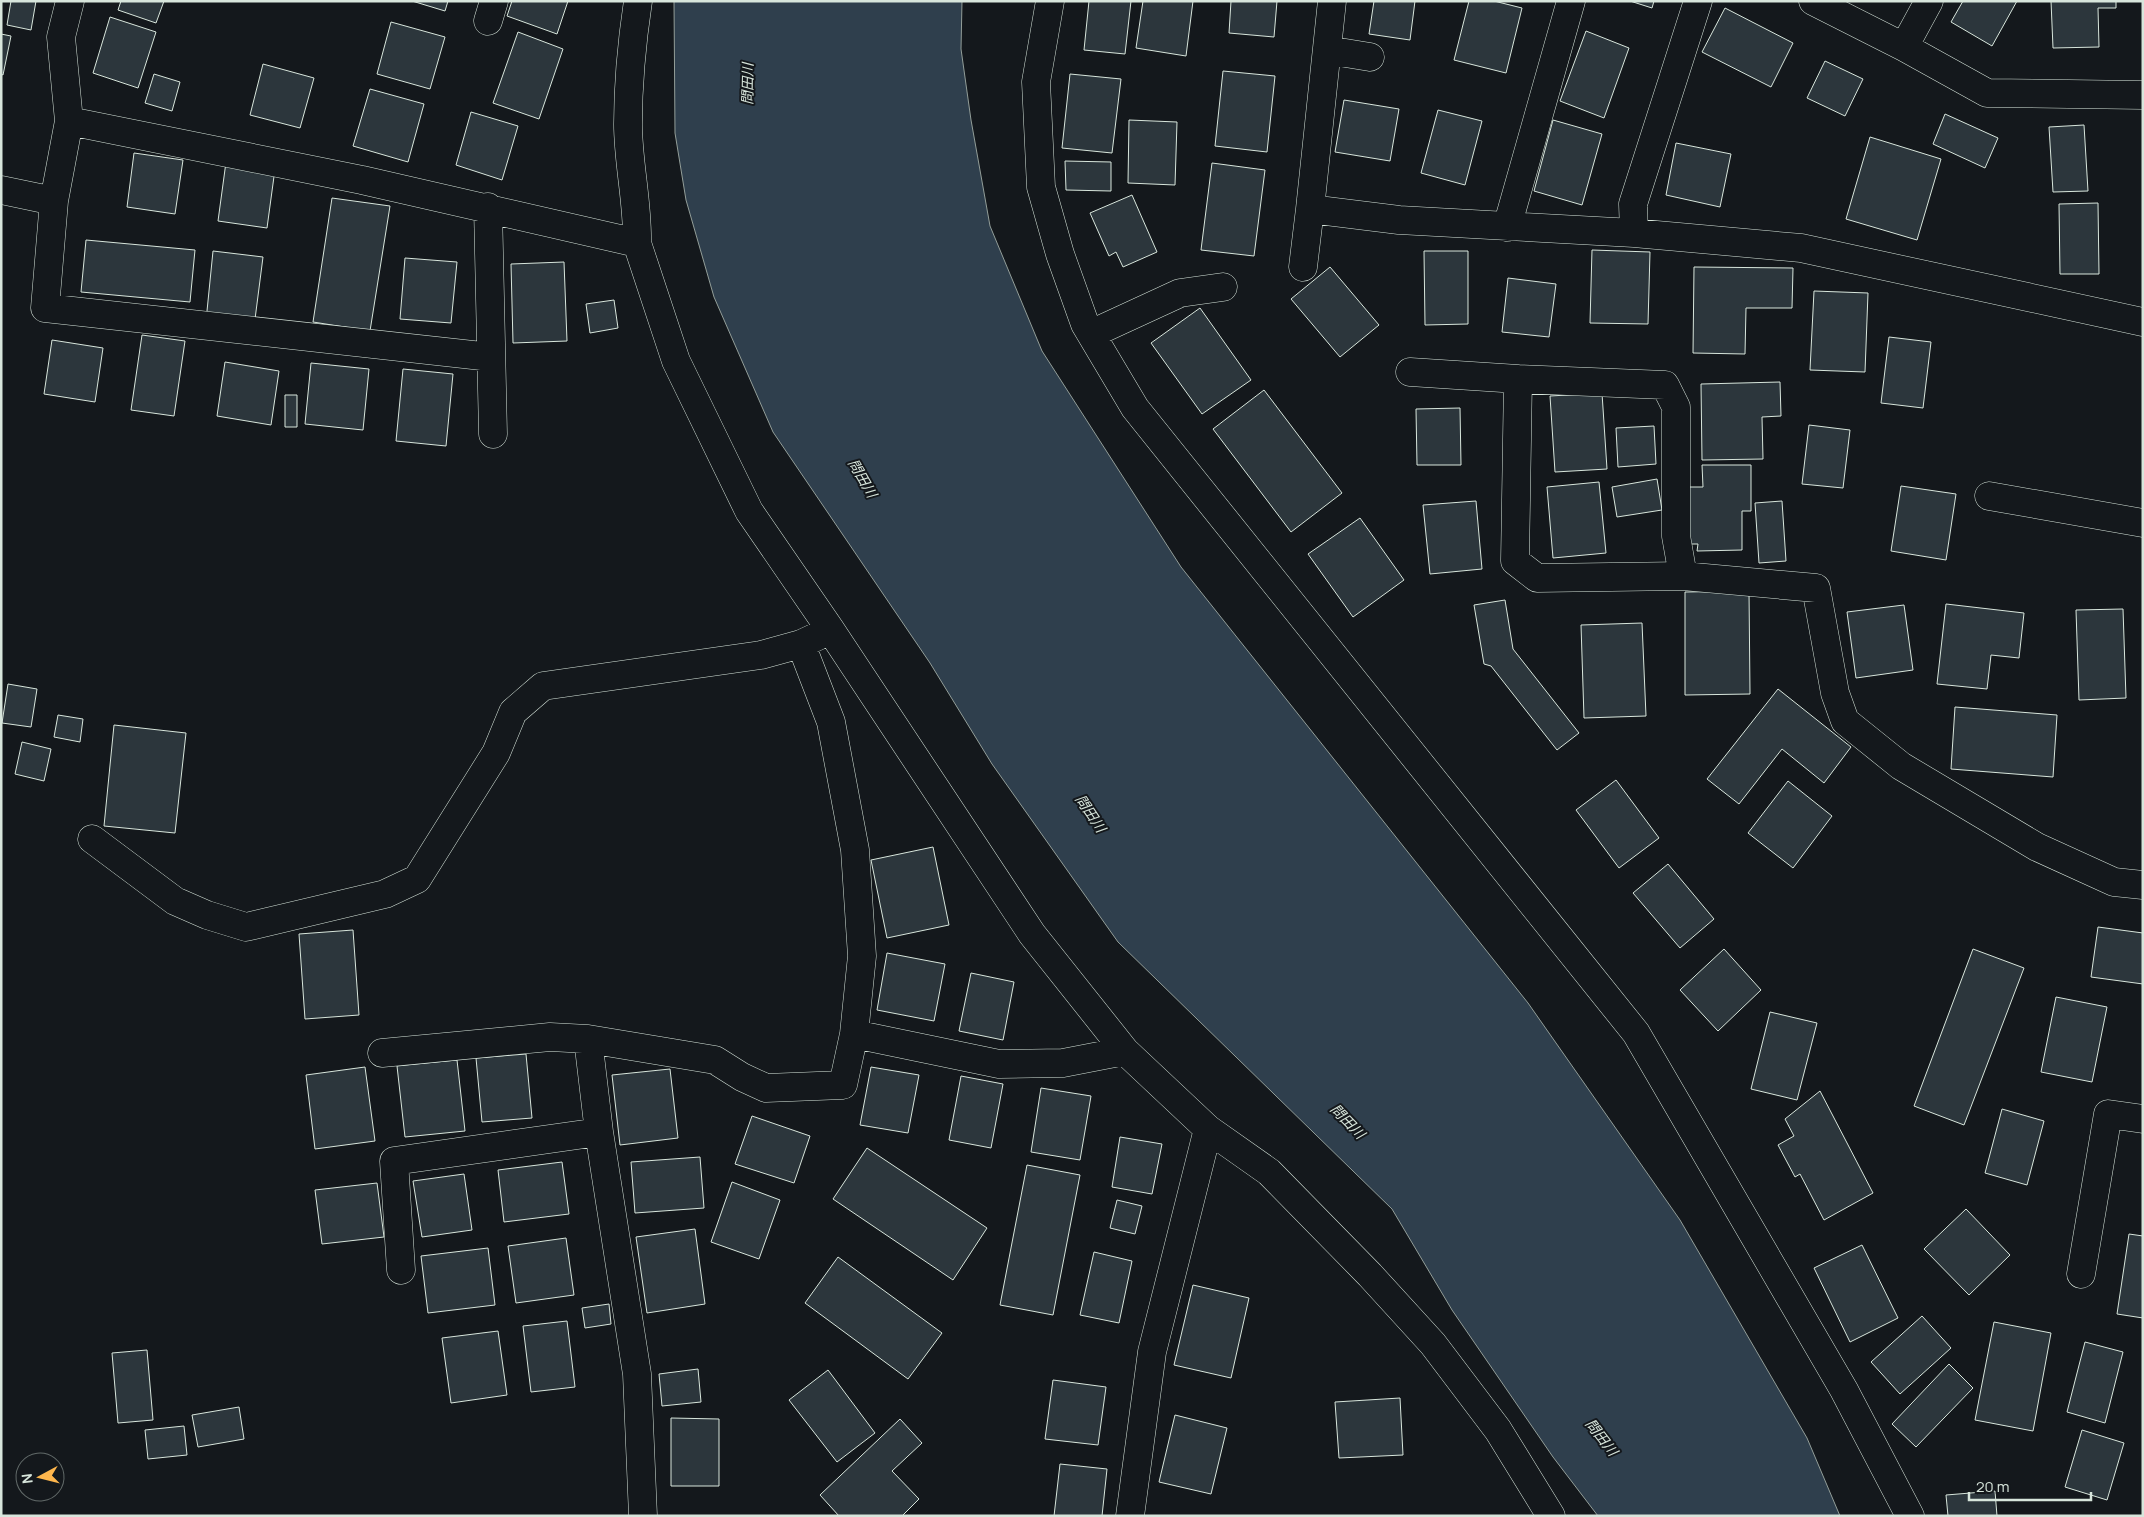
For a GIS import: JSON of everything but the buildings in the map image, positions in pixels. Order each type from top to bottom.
[{"type":"street","points":[[70,1],[61,37],[69,121],[54,200],[45,308],[491,358]]},
{"type":"street","points":[[638,1],[634,30],[628,124],[638,225],[637,242],[676,361],[749,512],[830,629],[1032,934],[1125,1051],[1208,1129],[1269,1172],[1370,1275],[1433,1344],[1498,1430],[1551,1516]]},
{"type":"street","points":[[1050,1],[1036,82],[1041,187],[1060,254],[1085,324],[1135,408],[1636,1033],[1844,1390],[1910,1516]]},
{"type":"street","points":[[1303,267],[1332,1]]},
{"type":"street","points":[[1507,226],[1571,1]]},
{"type":"street","points":[[1634,233],[1633,204],[1698,1]]},
{"type":"street","points":[[1813,1],[1904,47],[1987,93],[2143,95]]},
{"type":"street","points":[[1904,47],[1929,1]]},
{"type":"street","points":[[1327,50],[1370,57]]},
{"type":"street","points":[[69,121],[488,207],[637,242]]},
{"type":"street","points":[[1,190],[54,200]]},
{"type":"street","points":[[488,207],[493,434]]},
{"type":"street","points":[[1310,209],[1399,220],[1634,233],[1801,248],[2143,322]]},
{"type":"street","points":[[1091,334],[1180,293],[1223,287]]},
{"type":"street","points":[[1410,372],[1664,385],[1676,407],[1676,536],[1683,576]]},
{"type":"street","points":[[1518,379],[1516,561],[1537,578],[1683,576],[1816,588],[1836,693],[1845,721],[1901,766],[2037,847],[2114,882],[2143,885]]},
{"type":"street","points":[[1989,496],[2143,523]]},
{"type":"street","points":[[92,839],[175,901],[207,915],[246,927],[385,894],[418,879],[496,753],[513,712],[543,686],[761,655],[801,644],[830,629]]},
{"type":"street","points":[[382,1053],[550,1037],[588,1039],[715,1060],[742,1077],[766,1088],[843,1085],[854,1034],[862,956],[855,850],[830,722],[801,644]]},
{"type":"street","points":[[854,1034],[1000,1064],[1063,1063],[1125,1051]]},
{"type":"street","points":[[588,1039],[599,1132],[637,1374],[643,1516]]},
{"type":"street","points":[[2081,1274],[2108,1114],[2143,1119]]},
{"type":"street","points":[[1130,1516],[1152,1352],[1208,1129]]},
{"type":"street","points":[[401,1270],[394,1161],[599,1132]]},
{"type":"water","name":"問田川","points":[[674,1],[962,1],[961,49],[971,120],[990,226],[1042,351],[1181,567],[1528,1003],[1680,1220],[1807,1438],[1840,1516],[1598,1516],[1553,1457],[1452,1310],[1392,1209],[1118,942],[992,764],[930,663],[773,432],[714,297],[686,200],[675,133]]}]
